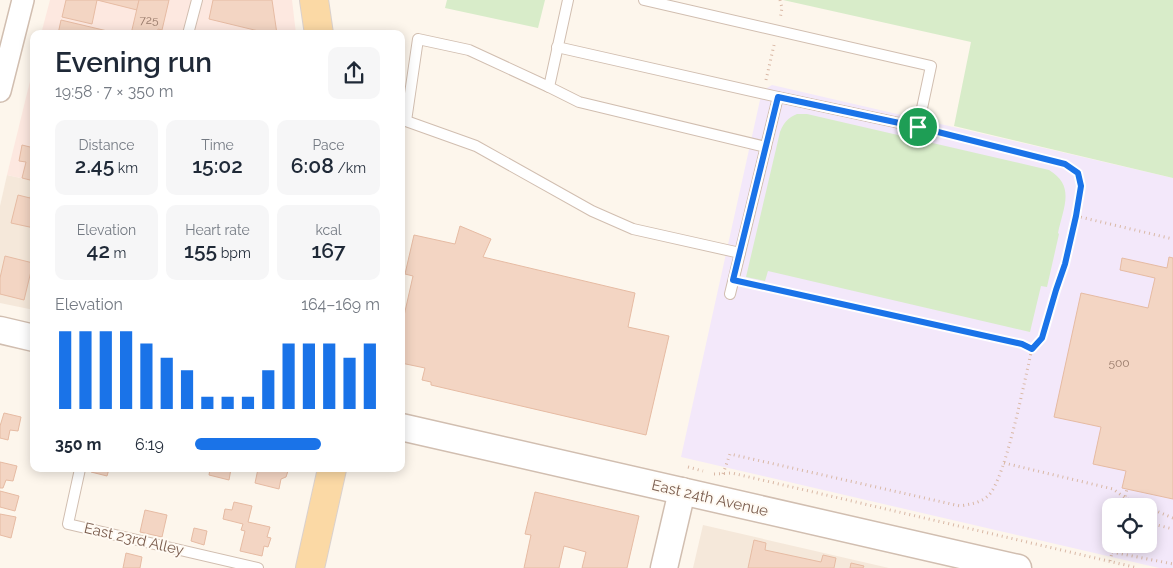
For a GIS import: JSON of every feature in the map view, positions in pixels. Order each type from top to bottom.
[{"type":"main road","points":[[314,0],[318,30]]},
{"type":"main road","points":[[310,568],[331,472]]},
{"type":"street","points":[[0,92],[24,0]]},
{"type":"street","points":[[0,330],[30,337]]},
{"type":"street","name":"East 24th Avenue","points":[[405,428],[685,479],[1018,568]]},
{"type":"street","points":[[664,568],[685,479]]},
{"type":"lane","points":[[189,30],[197,0]]},
{"type":"lane","points":[[549,87],[568,0]]},
{"type":"lane","points":[[557,47],[918,127],[931,66],[644,0]]},
{"type":"lane","points":[[405,115],[418,39],[470,50],[578,102],[766,147]]},
{"type":"lane","points":[[730,294],[778,97]]},
{"type":"lane","points":[[405,121],[476,146],[592,211],[633,229],[740,253]]},
{"type":"lane","name":"East 23rd Alley","points":[[79,472],[68,524],[258,568]]},
{"type":"path","points":[[763,94],[778,31],[782,8],[780,0]]},
{"type":"path","points":[[723,474],[730,454],[960,506],[976,504],[989,495],[994,487],[1004,463],[1032,349],[1042,338],[1065,264],[1081,186],[1078,173],[1065,164],[918,127]]},
{"type":"path","points":[[1076,216],[1173,239]]},
{"type":"path","points":[[733,280],[1022,344],[1032,349]]},
{"type":"path","points":[[1004,463],[1113,489],[1125,498],[1127,489]]},
{"type":"path","points":[[685,479],[714,474],[732,474],[1138,568]]},
{"type":"path","points":[[1157,511],[1173,518]]},
{"type":"path","points":[[1157,525],[1173,529]]},
{"type":"path","points":[[1110,561],[1112,553]]},
{"type":"path","points":[[1117,553],[1173,564]]},
{"type":"shaded area","points":[[50,0],[292,0],[296,30],[42,30]]},
{"type":"shaded area","points":[[30,81],[30,180],[7,175]]},
{"type":"shaded area","points":[[772,85],[1173,178],[1173,568],[1159,568],[681,457],[762,91]]},
{"type":"shaded area","points":[[7,175],[30,180],[30,309],[0,303],[0,206]]},
{"type":"shaded area","points":[[703,525],[889,568],[693,568]]},
{"type":"green space","points":[[447,0],[545,0],[538,28],[445,8]]},
{"type":"green space","points":[[783,0],[1173,0],[1173,178],[954,126],[971,42]]},
{"type":"green space","points":[[797,114],[807,114],[1049,170],[1057,176],[1065,190],[1064,206],[1047,287],[1041,286],[1030,332],[768,271],[765,281],[746,277],[780,132],[787,121]]},
{"type":"building","points":[[66,0],[97,0],[92,24],[62,17]]},
{"type":"building","points":[[97,0],[139,0],[137,10]]},
{"type":"building","points":[[139,0],[169,0],[162,30],[132,30]]},
{"type":"building","points":[[213,0],[272,0],[276,30],[254,30],[209,19]]},
{"type":"building","points":[[61,20],[103,30],[59,30]]},
{"type":"building","points":[[22,145],[30,147],[30,180],[22,178],[26,162],[19,161]]},
{"type":"building","points":[[18,195],[30,198],[30,227],[11,223]]},
{"type":"building","points":[[460,226],[491,239],[483,257],[635,293],[628,327],[669,336],[646,435],[431,385],[431,382],[422,380],[425,368],[405,364],[405,311],[413,276],[405,274],[414,235],[455,244]]},
{"type":"building","points":[[5,256],[30,262],[30,275],[24,300],[0,294],[0,278]]},
{"type":"building","points":[[1169,257],[1173,258],[1173,499],[1122,488],[1126,471],[1093,464],[1101,427],[1054,417],[1081,293],[1148,308],[1155,278],[1120,270],[1122,258],[1167,268]]},
{"type":"building","points":[[4,413],[21,417],[18,431],[10,430],[8,440],[0,438],[0,426]]},
{"type":"building","points":[[0,462],[17,466],[13,481],[6,480],[3,488],[0,488]]},
{"type":"building","points":[[91,472],[108,472],[107,476]]},
{"type":"building","points":[[210,472],[230,472],[229,480],[209,475]]},
{"type":"building","points":[[257,472],[288,472],[286,477],[281,479],[279,489],[255,483]]},
{"type":"building","points":[[0,491],[19,496],[15,511],[0,507]]},
{"type":"building","points":[[535,492],[639,516],[627,568],[582,568],[586,552],[564,546],[559,568],[524,568],[531,535],[525,534]]},
{"type":"building","points":[[234,502],[252,506],[248,522],[270,527],[267,537],[271,538],[268,547],[264,546],[262,556],[240,551],[245,531],[241,530],[243,524],[223,519],[225,509],[232,510]]},
{"type":"building","points":[[145,510],[167,515],[162,537],[140,532]]},
{"type":"building","points":[[0,514],[16,517],[11,538],[0,535]]},
{"type":"building","points":[[194,528],[207,531],[204,545],[191,541]]},
{"type":"building","points":[[754,540],[766,543],[765,550],[821,562],[823,555],[836,558],[834,568],[748,568]]},
{"type":"building","points":[[126,553],[142,557],[140,568],[123,568]]},
{"type":"building","points":[[851,563],[864,566],[863,568],[850,568]]},
{"type":"route","points":[[778,97],[918,127],[1065,164],[1078,173],[1081,186],[1065,264],[1042,338],[1032,349],[1022,344],[733,280],[778,97]]}]
